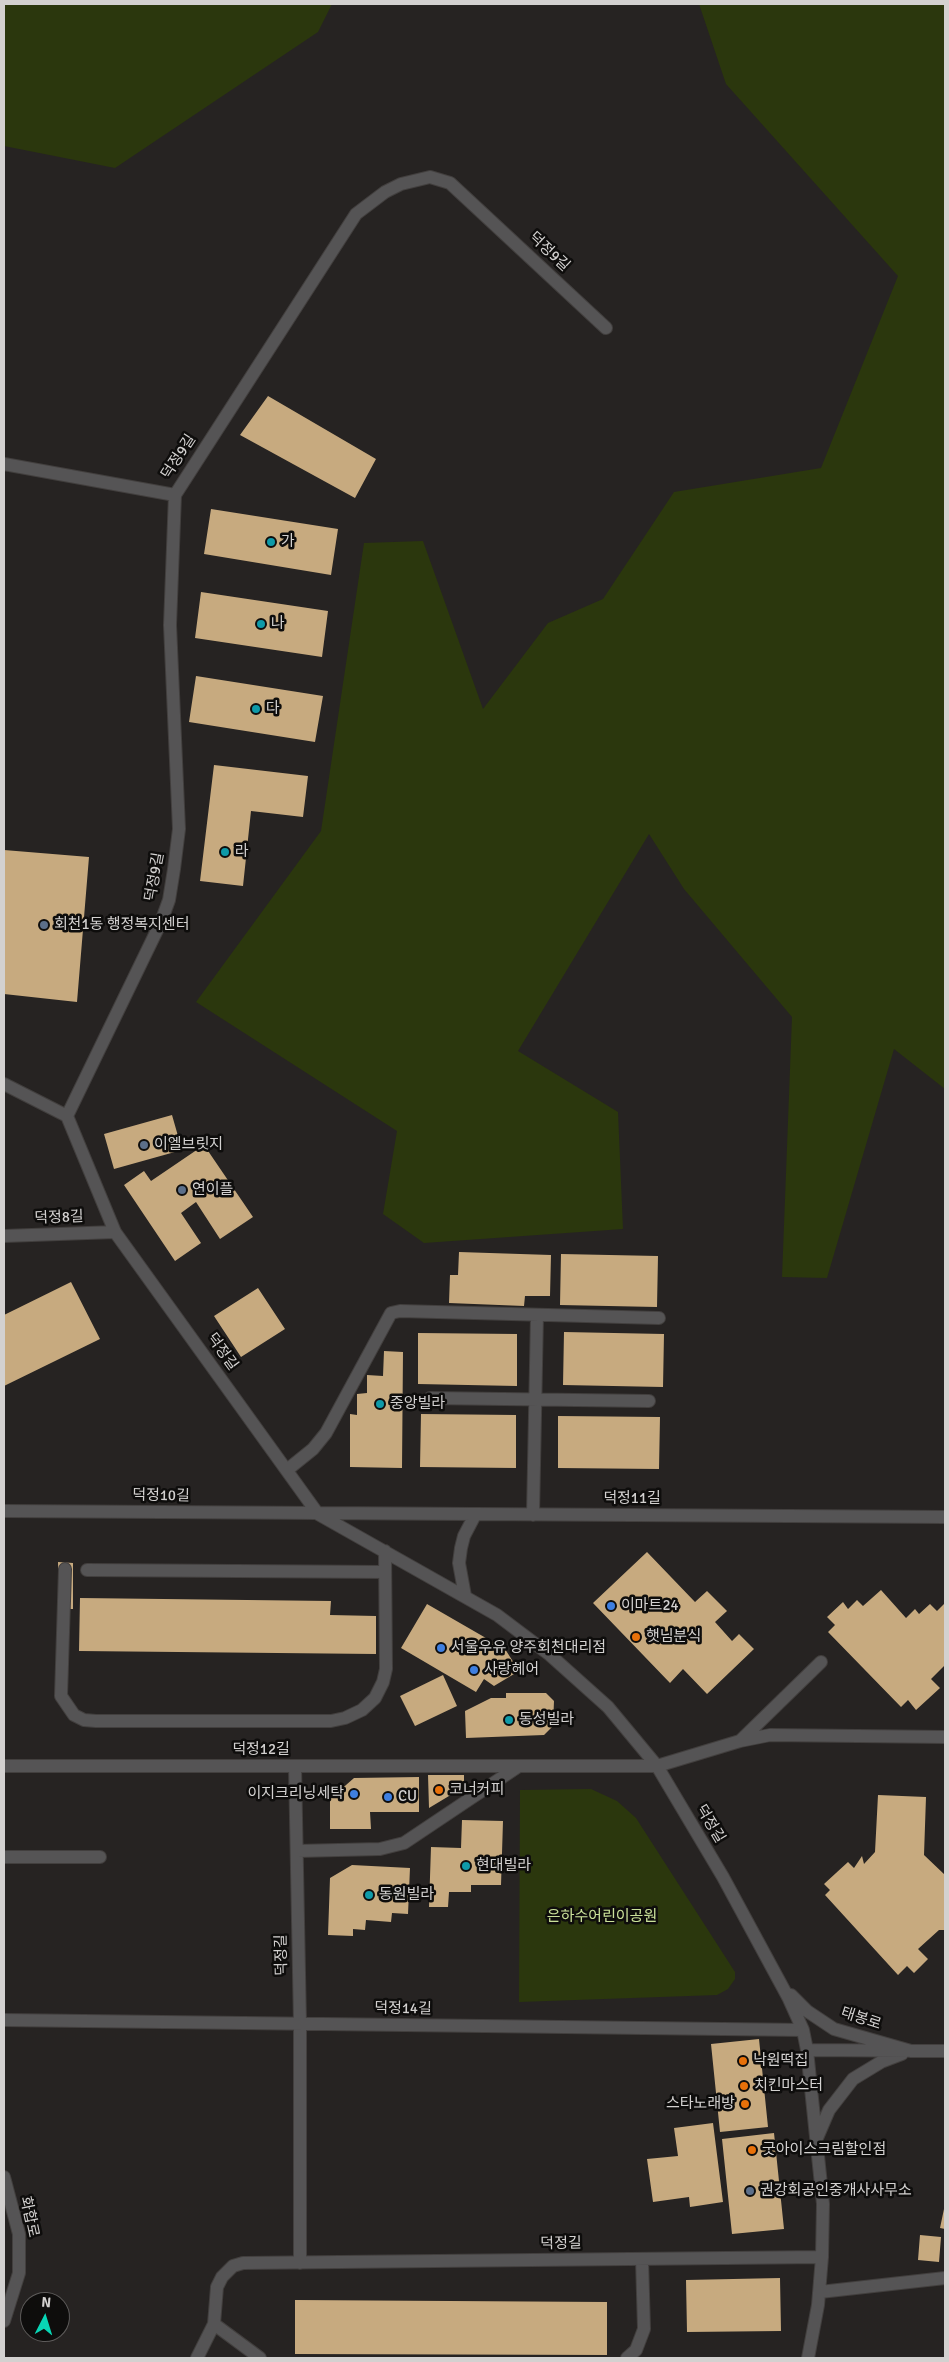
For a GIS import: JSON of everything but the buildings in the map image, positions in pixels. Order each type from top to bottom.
[{"type":"street","name":"덕정9길","points":[[67,1116],[162,922],[169,900],[179,829],[170,625],[174,495],[356,214],[385,192],[400,184],[430,177],[450,183],[606,328]]},
{"type":"street","points":[[4,464],[174,495]]},
{"type":"street","points":[[4,1084],[67,1116]]},
{"type":"street","name":"덕정길","points":[[67,1116],[115,1232],[318,1514],[498,1615],[550,1655],[608,1707],[657,1766],[723,1877],[783,1988],[803,2030],[807,2050],[823,2204],[820,2292],[808,2358]]},
{"type":"street","name":"덕정8길","points":[[4,1236],[115,1232]]},
{"type":"street","points":[[287,1470],[313,1449],[326,1433],[391,1313],[659,1318]]},
{"type":"street","points":[[533,1515],[536,1315]]},
{"type":"street","points":[[430,1398],[649,1401]]},
{"type":"street","name":"덕정10길","points":[[4,1511],[318,1514]]},
{"type":"street","name":"덕정11길","points":[[318,1514],[945,1517]]},
{"type":"street","points":[[465,1596],[460,1570],[461,1548],[464,1536],[475,1515]]},
{"type":"street","points":[[65,1569],[61,1696],[74,1715],[84,1720],[96,1722],[331,1721],[345,1718],[362,1710],[374,1698],[383,1682],[386,1669],[385,1551]]},
{"type":"street","points":[[87,1570],[385,1572]]},
{"type":"street","points":[[740,1741],[821,1662]]},
{"type":"street","name":"덕정12길","points":[[4,1766],[657,1766],[740,1741],[770,1735],[945,1737]]},
{"type":"street","name":"덕정길","points":[[295,1766],[300,2024],[300,2263]]},
{"type":"street","points":[[297,1851],[380,1849],[404,1843],[519,1766]]},
{"type":"street","points":[[4,1857],[100,1857]]},
{"type":"street","name":"태봉로","points":[[783,1988],[807,2011],[834,2029],[911,2051]]},
{"type":"street","name":"덕정14길","points":[[4,2020],[803,2030]]},
{"type":"street","name":"태봉로","points":[[807,2050],[945,2051]]},
{"type":"street","name":"덕정길","points":[[816,2140],[829,2110],[853,2079],[881,2062],[911,2051]]},
{"type":"street","name":"화합로","points":[[4,2177],[19,2234],[18,2273],[4,2321]]},
{"type":"street","name":"덕정길","points":[[198,2358],[214,2324],[217,2287],[222,2277],[234,2266],[243,2263],[822,2257]]},
{"type":"street","points":[[628,2358],[636,2350],[644,2329],[642,2259]]},
{"type":"street","points":[[820,2292],[945,2278]]},
{"type":"street","points":[[214,2324],[260,2358]]},
{"type":"green space","points":[[4,4],[332,4],[318,32],[115,168],[4,146]]},
{"type":"green space","points":[[699,4],[945,4],[945,1089],[894,1049],[827,1278],[782,1277],[792,1017],[684,889],[649,834],[518,1051],[618,1112],[623,1229],[424,1243],[383,1214],[397,1131],[196,1002],[321,831],[364,543],[423,541],[483,709],[548,623],[603,599],[674,492],[821,468],[898,276],[726,84]]},
{"type":"green space","name":"은하수어린이공원","points":[[591,1789],[617,1801],[636,1818],[735,1972],[735,1979],[728,1989],[717,1995],[519,2002],[520,1790]]},
{"type":"place","name":"가","points":[[271,542]]},
{"type":"place","name":"나","points":[[261,624]]},
{"type":"place","name":"다","points":[[256,709]]},
{"type":"place","name":"라","points":[[225,852]]},
{"type":"place","name":"회천1동 행정복지센터","points":[[44,925]]},
{"type":"place","name":"이엘브릿지","points":[[144,1145]]},
{"type":"place","name":"연이플","points":[[182,1190]]},
{"type":"place","name":"중앙빌라","points":[[380,1404]]},
{"type":"place","name":"이마트24","points":[[611,1606]]},
{"type":"place","name":"햇님분식","points":[[636,1637]]},
{"type":"place","name":"서울우유 양주회천대리점","points":[[441,1648]]},
{"type":"place","name":"사랑헤어","points":[[474,1670]]},
{"type":"place","name":"동성빌라","points":[[509,1720]]},
{"type":"place","name":"코너커피","points":[[439,1790]]},
{"type":"place","name":"이지크리닝세탁","points":[[354,1794]]},
{"type":"place","name":"CU","points":[[388,1797]]},
{"type":"place","name":"현대빌라","points":[[466,1866]]},
{"type":"place","name":"동원빌라","points":[[369,1895]]},
{"type":"place","name":"낙원떡집","points":[[743,2061]]},
{"type":"place","name":"치킨마스터","points":[[744,2086]]},
{"type":"place","name":"스타노래방","points":[[745,2104]]},
{"type":"place","name":"굿아이스크림할인점","points":[[752,2150]]},
{"type":"place","name":"권강회공인중개사사무소","points":[[750,2191]]}]
